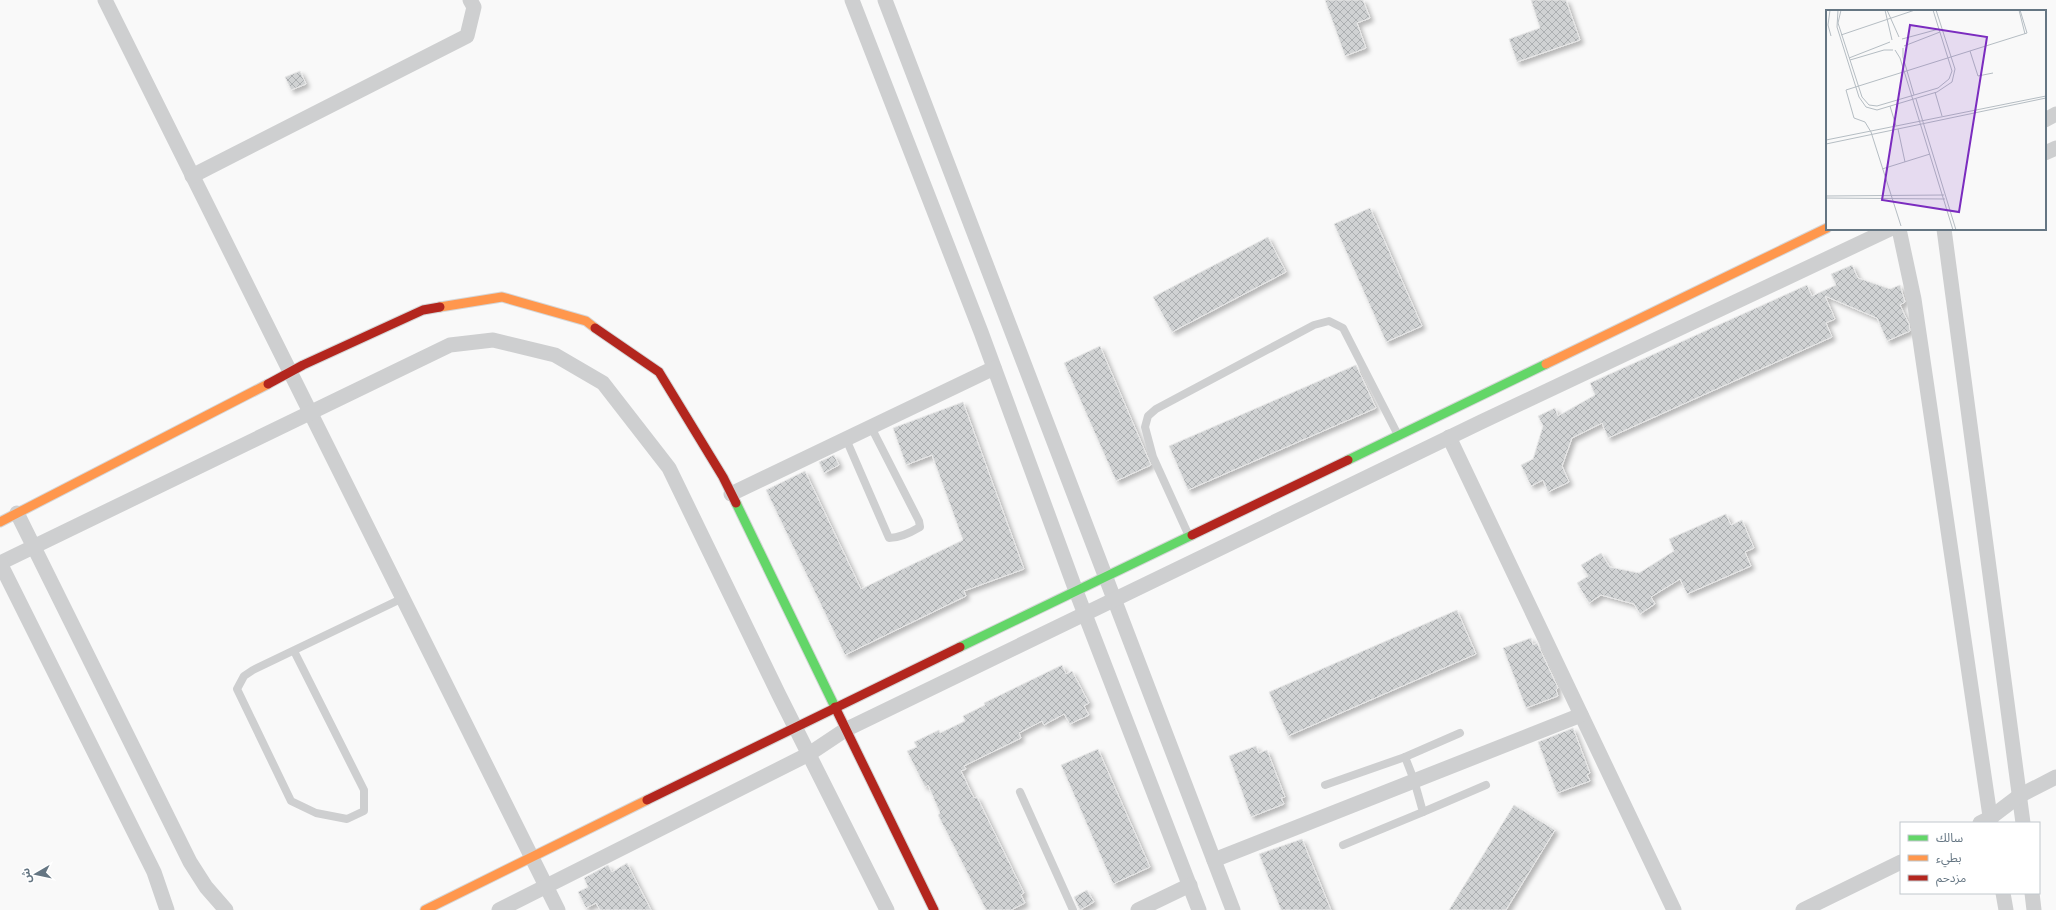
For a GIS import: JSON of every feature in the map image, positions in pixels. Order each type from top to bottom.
[{"type":"street","points":[[105,0],[558,910]]},
{"type":"street","points":[[192,176],[466,36],[474,7],[470,0]]},
{"type":"street","points":[[852,0],[994,368],[1076,591],[1199,910]]},
{"type":"street","points":[[885,0],[1233,910]]},
{"type":"street","points":[[2046,119],[2056,114]]},
{"type":"street","points":[[2046,153],[2056,148]]},
{"type":"street","points":[[425,910],[834,708],[1826,228]]},
{"type":"street","points":[[499,910],[809,754],[845,730],[1449,437],[1888,230]]},
{"type":"street","points":[[1899,230],[1914,299],[1987,821]]},
{"type":"street","points":[[1944,230],[2022,822]]},
{"type":"street","points":[[0,522],[303,365],[423,310],[502,297],[586,321],[659,372],[723,476],[834,708],[934,910]]},
{"type":"street","points":[[167,910],[154,872],[0,563],[311,414],[450,345],[493,340],[555,355],[603,383],[669,468],[795,728],[887,910]]},
{"type":"street","points":[[731,494],[994,368]]},
{"type":"street","points":[[1449,437],[1674,910]]},
{"type":"street","points":[[17,513],[190,862],[206,887],[226,910]]},
{"type":"street","points":[[1214,860],[1581,714]]},
{"type":"street","points":[[1987,821],[2019,796],[2056,776]]},
{"type":"street","points":[[1803,910],[1900,862]]},
{"type":"street","points":[[1138,910],[1190,885]]},
{"type":"street","points":[[2003,894],[2006,910]]},
{"type":"street","points":[[2032,894],[2034,910]]},
{"type":"lane","points":[[1189,537],[1153,457],[1145,427],[1148,416],[1156,409],[1198,385],[1314,325],[1329,321],[1343,328],[1398,435]]},
{"type":"lane","points":[[846,439],[889,538],[896,538],[912,532],[920,527],[919,521],[871,427]]},
{"type":"lane","points":[[294,651],[364,790],[364,810],[347,819],[316,813],[290,801],[237,689],[244,676],[294,651],[403,598]]},
{"type":"lane","points":[[1324,785],[1405,757],[1460,733]]},
{"type":"lane","points":[[1405,757],[1414,780],[1423,812]]},
{"type":"lane","points":[[1343,845],[1486,785]]},
{"type":"lane","points":[[1020,792],[1073,910]]},
{"type":"building","points":[[1325,0],[1363,0],[1370,18],[1357,23],[1366,48],[1345,56]]},
{"type":"building","points":[[1531,0],[1566,0],[1580,40],[1517,62],[1509,39],[1540,28]]},
{"type":"building","points":[[300,71],[306,84],[291,90],[285,77]]},
{"type":"building","points":[[1370,208],[1422,326],[1386,342],[1334,224]]},
{"type":"building","points":[[1268,237],[1286,272],[1172,332],[1153,297]]},
{"type":"building","points":[[1852,265],[1858,278],[1890,289],[1900,285],[1905,302],[1900,305],[1909,324],[1910,331],[1887,341],[1877,318],[1825,296],[1835,319],[1826,323],[1832,337],[1608,438],[1602,423],[1572,438],[1562,466],[1569,482],[1548,492],[1543,480],[1531,486],[1521,465],[1533,459],[1543,426],[1538,416],[1555,408],[1558,416],[1595,395],[1590,383],[1807,285],[1812,296],[1836,285],[1831,274]]},
{"type":"building","points":[[1100,346],[1151,465],[1116,481],[1064,363]]},
{"type":"building","points":[[1356,365],[1376,408],[1188,490],[1169,446]]},
{"type":"building","points":[[963,402],[1024,569],[964,591],[966,596],[845,655],[766,490],[805,471],[861,589],[963,540],[932,455],[906,465],[893,428]]},
{"type":"building","points":[[834,455],[839,465],[824,473],[819,462]]},
{"type":"building","points":[[1726,514],[1731,525],[1742,520],[1754,548],[1745,552],[1751,566],[1687,594],[1680,579],[1651,597],[1655,604],[1640,614],[1634,604],[1601,595],[1589,603],[1577,583],[1588,576],[1581,565],[1601,553],[1610,567],[1639,573],[1674,551],[1669,539]]},
{"type":"building","points":[[1457,610],[1476,654],[1288,736],[1269,692]]},
{"type":"building","points":[[1531,638],[1533,645],[1537,643],[1558,688],[1556,690],[1558,696],[1526,708],[1503,648]]},
{"type":"building","points":[[1062,665],[1066,674],[1072,671],[1089,703],[1084,706],[1089,715],[1070,724],[1064,714],[1044,725],[1042,721],[1019,733],[1021,738],[964,766],[966,769],[961,771],[974,798],[977,797],[1024,893],[1021,895],[1025,903],[1011,910],[986,910],[938,815],[940,813],[928,785],[925,787],[907,751],[917,747],[914,742],[939,730],[940,733],[965,721],[963,716],[985,705],[984,703]]},
{"type":"building","points":[[1573,728],[1590,773],[1587,775],[1590,781],[1557,793],[1538,742]]},
{"type":"building","points":[[1256,746],[1259,753],[1267,750],[1285,797],[1281,798],[1284,804],[1251,817],[1229,756]]},
{"type":"building","points":[[1098,749],[1150,867],[1113,884],[1061,765]]},
{"type":"building","points":[[1514,805],[1555,830],[1506,910],[1449,910]]},
{"type":"building","points":[[1302,839],[1331,910],[1281,910],[1259,854]]},
{"type":"building","points":[[627,863],[651,910],[600,910],[596,903],[586,908],[578,892],[588,887],[584,878],[608,865],[612,872]]},
{"type":"building","points":[[1087,890],[1094,902],[1080,910],[1074,897]]},
{"type":"traffic: fast","points":[[1348,460],[1546,364]]},
{"type":"traffic: fast","points":[[736,503],[835,707]]},
{"type":"traffic: fast","points":[[960,647],[1192,535]]},
{"type":"traffic: slow","points":[[1546,364],[1826,228]]},
{"type":"traffic: slow","points":[[440,307],[502,297],[586,321],[595,328]]},
{"type":"traffic: slow","points":[[0,522],[268,384]]},
{"type":"traffic: slow","points":[[425,910],[647,800]]},
{"type":"traffic: jam","points":[[268,384],[303,365],[423,310],[440,307]]},
{"type":"traffic: jam","points":[[595,328],[659,372],[723,477],[736,503]]},
{"type":"traffic: jam","points":[[1192,535],[1348,460]]},
{"type":"traffic: jam","points":[[647,800],[960,647]]},
{"type":"traffic: jam","points":[[835,707],[934,910]]}]
